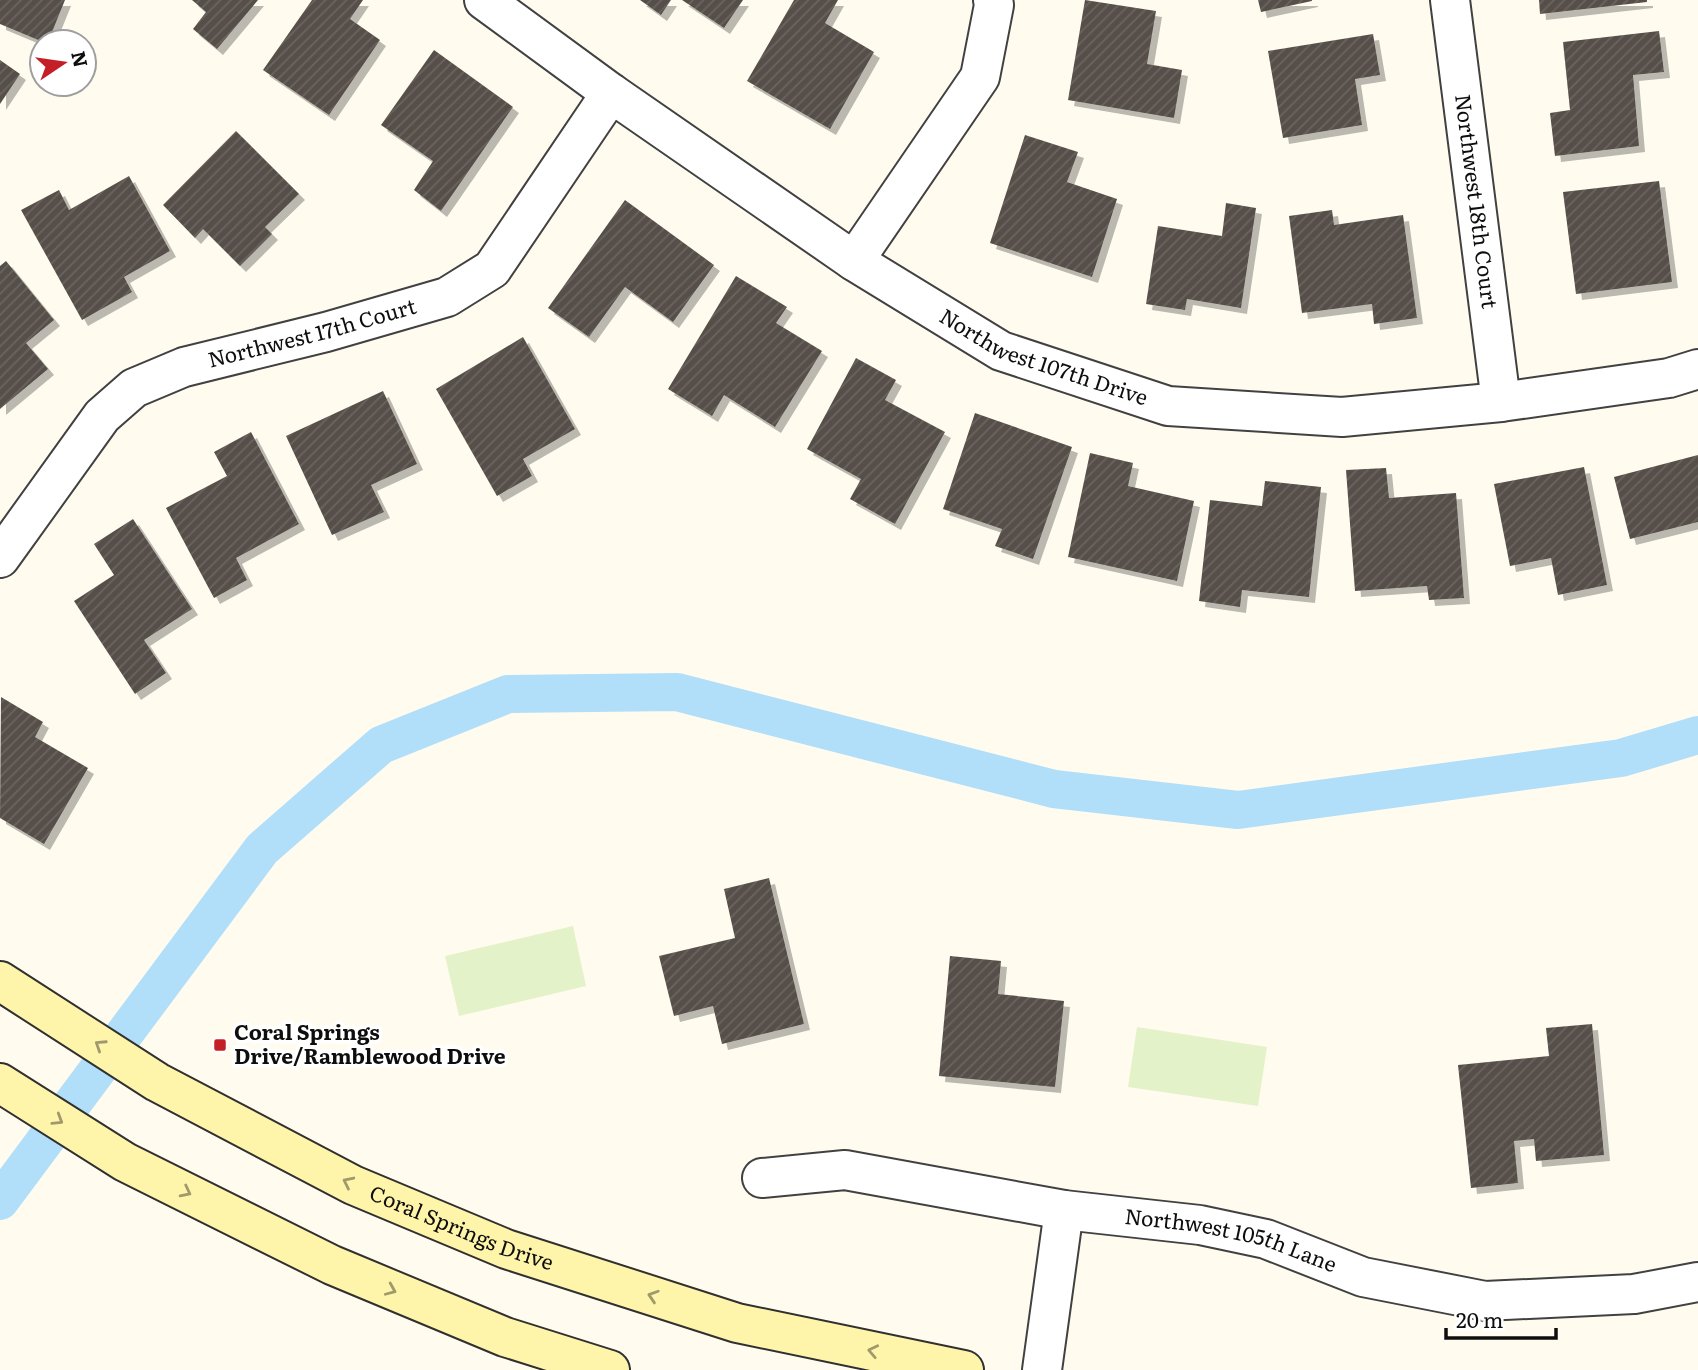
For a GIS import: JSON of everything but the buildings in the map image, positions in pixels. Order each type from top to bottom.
[{"type":"main road","name":"Coral Springs Drive","points":[[0,981],[157,1082],[353,1185],[506,1249],[737,1323],[964,1370]]},
{"type":"main road","points":[[0,1083],[125,1162],[332,1265],[505,1337],[610,1370]]},
{"type":"street","name":"Northwest 107th Drive","points":[[484,0],[611,93],[854,261],[1001,351],[1168,406],[1342,417],[1501,402],[1669,378],[1698,369]]},
{"type":"street","points":[[854,261],[980,77],[993,0]]},
{"type":"street","name":"Northwest 18th Court","points":[[1450,0],[1501,402]]},
{"type":"street","name":"Northwest 17th Court","points":[[0,558],[102,416],[134,388],[184,367],[326,332],[447,297],[492,269],[611,93]]},
{"type":"street","name":"Northwest 105th Lane","points":[[762,1178],[845,1170],[1064,1210],[1200,1225],[1266,1239],[1363,1277],[1485,1301],[1634,1294],[1698,1282]]},
{"type":"street","points":[[1042,1370],[1064,1210]]},
{"type":"green space","points":[[573,926],[586,986],[459,1016],[445,956]]},
{"type":"green space","points":[[1137,1027],[1267,1047],[1258,1106],[1128,1087]]},
{"type":"waterway","points":[[0,1201],[262,849],[381,745],[508,694],[677,692],[1054,789],[1238,810],[1621,758],[1698,735]]},
{"type":"place","name":"Coral Springs Drive/Ramblewood Drive","points":[[220,1045]]}]
